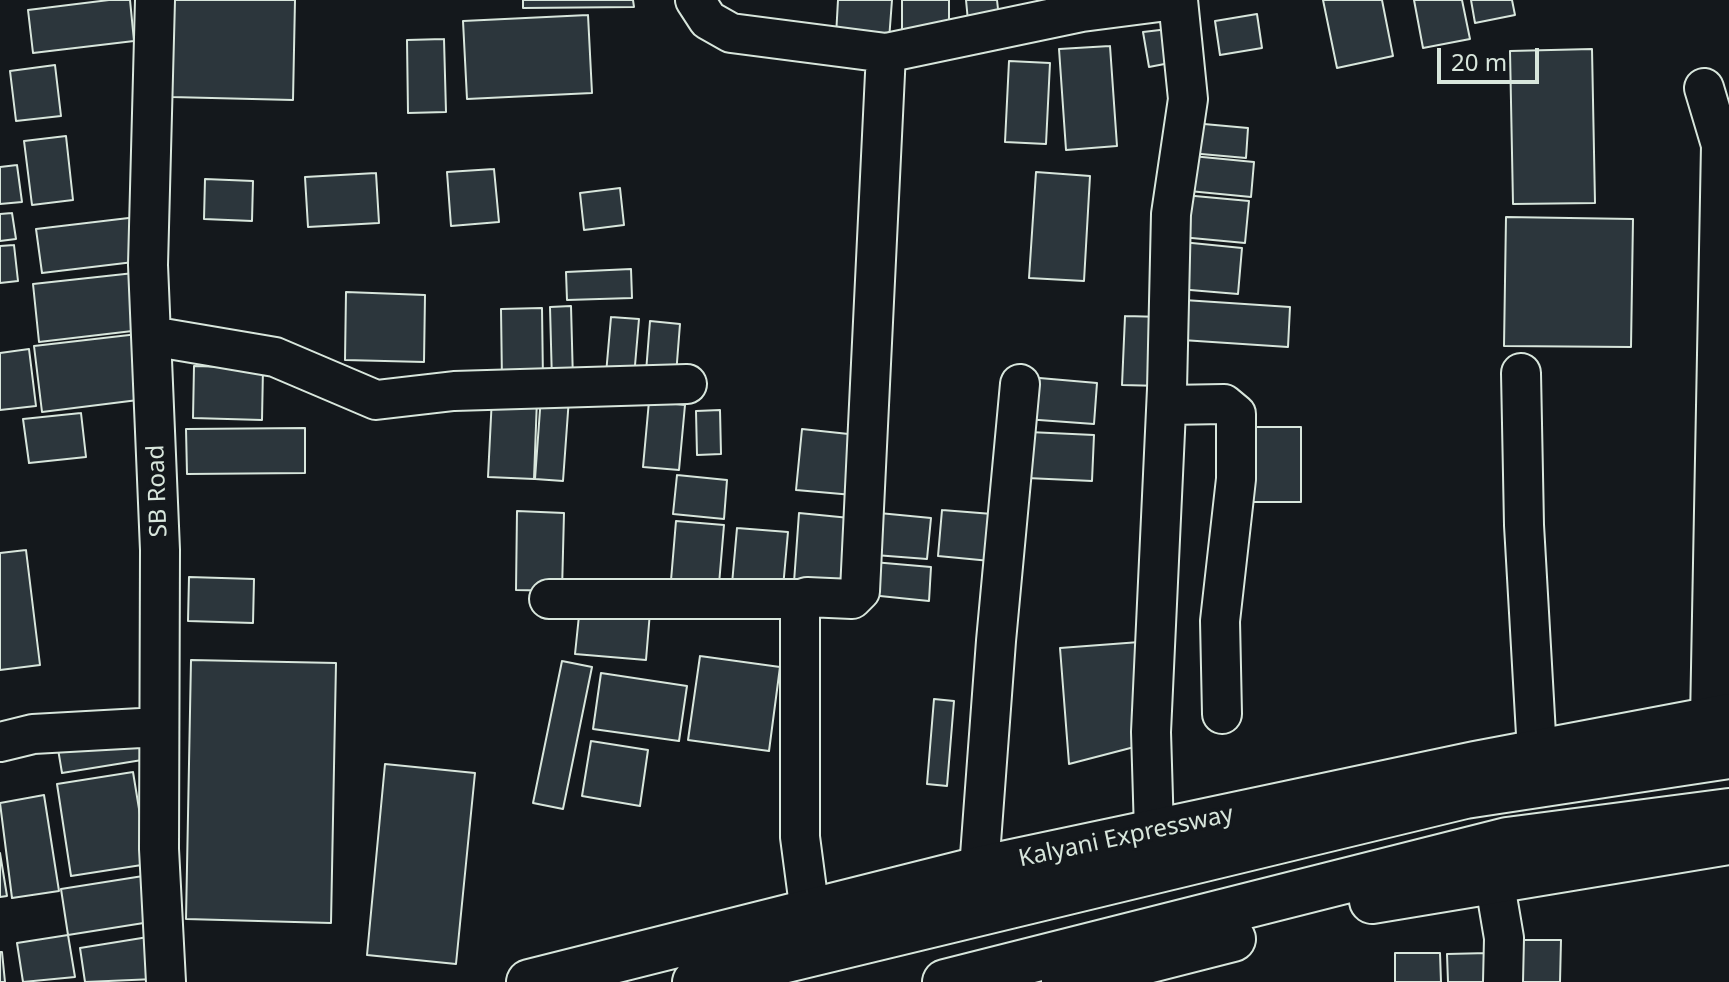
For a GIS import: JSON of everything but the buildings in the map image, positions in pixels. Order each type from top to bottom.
[{"type":"highway","name":"Kalyani Expressway","points":[[529,982],[979,869],[1154,831],[1537,752],[1723,731]]},
{"type":"highway","points":[[695,982],[1723,731]]},
{"type":"highway","points":[[945,982],[1507,840],[1729,811]]},
{"type":"highway","points":[[1064,982],[1385,898],[1729,842]]},
{"type":"street","name":"SB Road","points":[[155,0],[148,265],[160,550],[159,849],[166,982]]},
{"type":"street","points":[[695,0],[708,20],[731,33],[886,53],[1082,6],[1176,0],[1188,99],[1171,214],[1167,405],[1151,732],[1154,831]]},
{"type":"street","points":[[549,599],[852,599],[860,591],[886,53]]},
{"type":"street","points":[[1704,88],[1721,145],[1723,731]]},
{"type":"street","points":[[151,336],[275,357],[376,400],[454,391],[687,384]]},
{"type":"street","points":[[1521,373],[1524,525],[1537,752]]},
{"type":"street","points":[[979,869],[993,671],[1020,384]]},
{"type":"street","points":[[1167,405],[1224,404],[1232,407],[1238,425],[1220,621],[1222,714]]},
{"type":"street","points":[[801,599],[800,837],[810,913]]},
{"type":"street","points":[[0,742],[33,734],[159,727]]},
{"type":"street","points":[[1494,879],[1504,938],[1503,982]]}]
